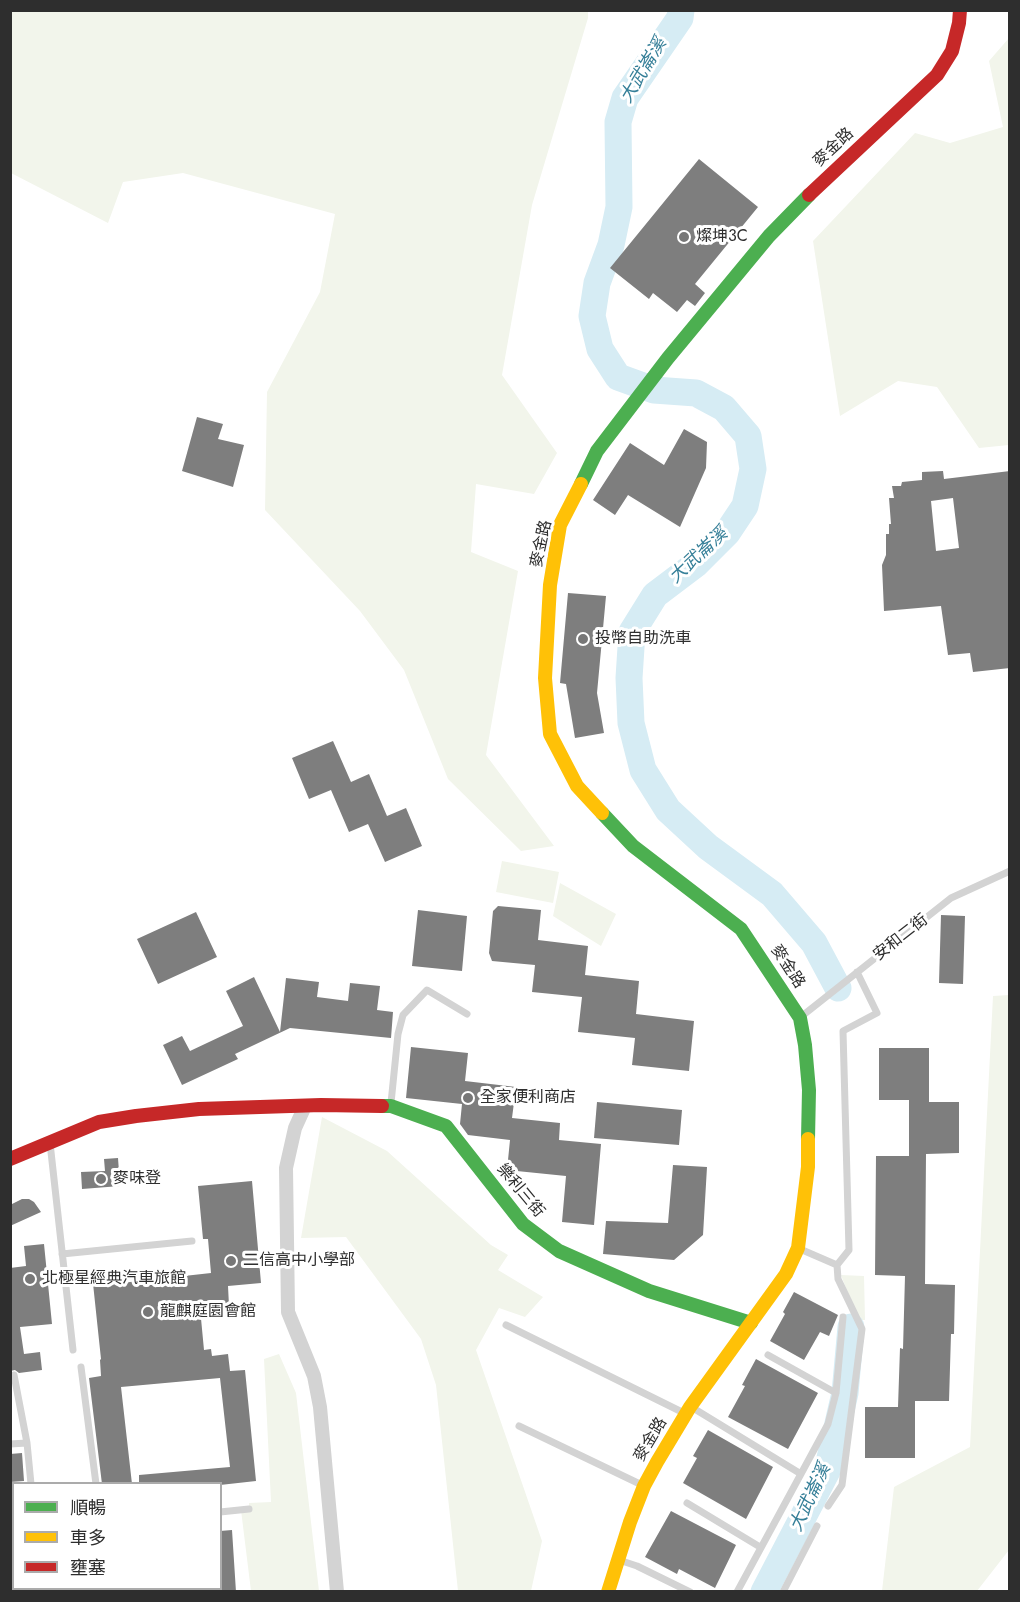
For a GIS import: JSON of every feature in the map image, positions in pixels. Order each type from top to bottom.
[{"type":"street","name":"麥金路","points":[[608,1592],[616,1560],[644,1486],[688,1411],[786,1274],[798,1248],[806,1194],[809,1089],[800,1018],[741,929],[633,846],[577,786],[550,734],[545,678],[550,585],[560,525],[597,451],[668,358],[769,236],[819,185],[937,75],[952,51],[960,10]]},
{"type":"street","points":[[305,1106],[295,1128],[286,1168],[288,1312],[314,1376],[318,1397],[337,1592]]},
{"type":"street","name":"樂利三街","points":[[10,1159],[99,1122],[136,1116],[199,1109],[391,1106],[446,1126],[523,1224],[559,1251],[649,1291],[752,1323]]},
{"type":"lane","name":"安和二街","points":[[800,1018],[951,898],[1010,871]]},
{"type":"lane","points":[[828,1506],[842,1485],[862,1329],[838,1279],[837,1265],[849,1250],[843,1031],[877,1013],[857,972]]},
{"type":"lane","points":[[391,1106],[398,1034],[403,1015],[427,990],[467,1014]]},
{"type":"lane","points":[[50,1141],[73,1350]]},
{"type":"lane","points":[[62,1254],[192,1241]]},
{"type":"lane","points":[[798,1248],[837,1265]]},
{"type":"lane","points":[[737,1592],[828,1424],[836,1393],[843,1317]]},
{"type":"lane","points":[[506,1325],[688,1411],[801,1474]]},
{"type":"lane","points":[[768,1355],[836,1393]]},
{"type":"lane","points":[[81,1367],[96,1482]]},
{"type":"lane","points":[[14,1375],[27,1443],[31,1482]]},
{"type":"lane","points":[[519,1426],[644,1486]]},
{"type":"lane","points":[[10,1444],[27,1443]]},
{"type":"lane","points":[[687,1503],[760,1547]]},
{"type":"lane","points":[[222,1512],[249,1509]]},
{"type":"lane","points":[[783,1592],[817,1526]]},
{"type":"lane","points":[[616,1560],[637,1566],[690,1592]]},
{"type":"shaded area","points":[[10,11],[588,11],[588,18],[532,205],[502,375],[557,453],[534,494],[476,484],[471,552],[518,571],[486,755],[554,846],[521,851],[448,779],[404,670],[360,611],[265,510],[267,392],[320,292],[335,214],[183,173],[123,182],[108,223],[11,173]]},
{"type":"shaded area","points":[[1009,38],[1009,445],[979,448],[937,387],[898,381],[840,416],[813,241],[915,133],[950,143],[1003,127],[989,61]]},
{"type":"shaded area","points":[[502,861],[559,872],[553,903],[496,892]]},
{"type":"shaded area","points":[[560,883],[616,914],[601,946],[553,916]]},
{"type":"shaded area","points":[[1009,995],[1009,1550],[977,1591],[882,1591],[894,1487],[970,1447],[993,996]]},
{"type":"shaded area","points":[[322,1117],[387,1151],[491,1245],[508,1255],[498,1270],[543,1297],[525,1317],[499,1308],[476,1350],[542,1541],[531,1591],[458,1591],[436,1385],[421,1339],[346,1237],[301,1238]]},
{"type":"shaded area","points":[[841,1275],[864,1276],[865,1320],[858,1320]]},
{"type":"shaded area","points":[[279,1354],[296,1393],[319,1591],[251,1591],[241,1510],[249,1509],[249,1503],[271,1502],[264,1359]]},
{"type":"building","name":"燦坤3C","points":[[699,159],[758,207],[695,284],[705,293],[695,306],[687,300],[677,312],[653,293],[649,299],[610,268]]},
{"type":"building","points":[[197,417],[223,424],[218,439],[244,445],[233,487],[182,471]]},
{"type":"building","points":[[684,429],[707,442],[706,468],[680,527],[628,495],[615,515],[593,500],[630,443],[664,465]]},
{"type":"building","points":[[943,471],[944,479],[1010,471],[1010,668],[973,672],[970,653],[948,655],[941,606],[884,611],[882,565],[886,555],[886,534],[889,534],[889,524],[891,524],[889,498],[894,498],[892,486],[901,486],[902,482],[922,480],[922,472]],"holes":[[[953,498],[959,548],[936,551],[931,501]]]},
{"type":"building","name":"投幣自助洗車","points":[[568,593],[606,596],[597,693],[604,733],[575,738],[566,684],[560,683]]},
{"type":"building","points":[[333,741],[351,782],[369,774],[387,816],[406,808],[422,846],[385,862],[368,824],[349,832],[331,790],[309,799],[292,758]]},
{"type":"building","points":[[498,906],[541,910],[538,940],[588,946],[585,975],[639,981],[636,1014],[694,1021],[689,1071],[632,1065],[635,1038],[578,1032],[582,997],[532,992],[535,965],[492,961],[489,953],[493,911]]},
{"type":"building","points":[[418,910],[467,916],[462,971],[412,966]]},
{"type":"building","points":[[196,912],[217,957],[158,984],[137,939]]},
{"type":"building","points":[[941,915],[965,916],[963,984],[939,983]]},
{"type":"building","points":[[254,977],[280,1032],[286,978],[319,982],[317,997],[348,1001],[350,983],[380,986],[377,1010],[393,1012],[391,1038],[290,1028],[235,1054],[238,1059],[182,1085],[163,1045],[182,1036],[190,1051],[243,1026],[226,991]]},
{"type":"building","points":[[411,1047],[468,1053],[465,1081],[516,1087],[512,1118],[560,1123],[559,1140],[601,1144],[594,1225],[562,1222],[566,1176],[507,1170],[510,1140],[468,1135],[460,1124],[462,1104],[406,1098]]},
{"type":"building","points":[[879,1048],[929,1048],[929,1102],[959,1102],[959,1153],[926,1154],[925,1284],[955,1285],[949,1401],[915,1401],[915,1458],[865,1458],[865,1407],[898,1407],[900,1348],[903,1349],[905,1276],[875,1275],[876,1156],[909,1156],[909,1100],[879,1100]]},
{"type":"building","points":[[597,1102],[682,1110],[679,1145],[594,1138]]},
{"type":"building","name":"麥味登","points":[[118,1158],[120,1186],[82,1189],[81,1172],[105,1171],[104,1159]]},
{"type":"building","points":[[673,1165],[707,1167],[703,1235],[674,1260],[603,1254],[606,1221],[668,1223]]},
{"type":"building","points":[[252,1181],[261,1283],[228,1286],[229,1306],[200,1308],[204,1350],[211,1349],[212,1356],[228,1354],[230,1371],[245,1370],[256,1481],[222,1485],[222,1482],[139,1482],[139,1475],[230,1467],[220,1378],[121,1387],[132,1482],[102,1482],[89,1378],[101,1376],[92,1274],[110,1272],[112,1284],[211,1273],[208,1239],[203,1239],[198,1186]]},
{"type":"building","points":[[22,1199],[34,1202],[41,1212],[10,1226],[10,1205]]},
{"type":"building","points":[[44,1244],[52,1324],[20,1327],[24,1354],[40,1352],[42,1370],[19,1373],[15,1370],[10,1371],[10,1268],[26,1266],[24,1246]]},
{"type":"building","points":[[794,1292],[838,1315],[829,1336],[820,1332],[804,1360],[770,1341]]},
{"type":"building","points":[[756,1359],[818,1393],[788,1449],[728,1417],[745,1386],[742,1385]]},
{"type":"building","points":[[708,1430],[773,1467],[746,1519],[683,1483],[697,1458],[693,1456]]},
{"type":"building","points":[[22,1453],[24,1481],[10,1482],[10,1454]]},
{"type":"building","points":[[671,1511],[736,1545],[715,1588],[679,1569],[677,1574],[645,1557]]},
{"type":"building","points":[[232,1530],[236,1592],[220,1592],[222,1590],[222,1531]]},
{"type":"waterway","name":"大武崙溪","points":[[681,10],[680,18],[625,98],[618,122],[619,207],[611,245],[597,283],[592,316],[600,349],[618,377],[654,390],[696,393],[724,408],[748,436],[753,469],[745,506],[727,533],[696,564],[655,595],[632,632],[629,678],[631,723],[643,770],[668,810],[708,847],[772,894],[814,943],[838,988]]},
{"type":"waterway","name":"大武崙溪","points":[[764,1592],[827,1471],[845,1393],[851,1327]]},
{"type":"traffic: fast","points":[[581,484],[597,451],[668,358],[769,236],[809,195]]},
{"type":"traffic: fast","points":[[602,813],[633,846],[741,929],[800,1018],[809,1090],[808,1139]]},
{"type":"traffic: fast","points":[[382,1106],[391,1106],[446,1126],[523,1224],[559,1251],[649,1291],[751,1323]]},
{"type":"traffic: slow","points":[[581,484],[560,525],[550,585],[545,678],[550,734],[577,786],[602,813]]},
{"type":"traffic: slow","points":[[608,1592],[630,1522],[644,1486],[657,1462],[690,1407],[786,1274],[798,1248],[808,1167],[808,1139]]},
{"type":"traffic: jam","points":[[809,195],[937,75],[952,51],[960,10]]},
{"type":"traffic: jam","points":[[10,1159],[99,1122],[136,1116],[199,1109],[321,1105],[382,1106]]},
{"type":"place","name":"燦坤3C","points":[[684,237]]},
{"type":"place","name":"投幣自助洗車","points":[[583,639]]},
{"type":"place","name":"全家便利商店","points":[[468,1098]]},
{"type":"place","name":"麥味登","points":[[101,1179]]},
{"type":"place","name":"二信高中小學部","points":[[231,1261]]},
{"type":"place","name":"北極星經典汽車旅館","points":[[30,1279]]},
{"type":"place","name":"龍麒庭園會館","points":[[148,1312]]}]
